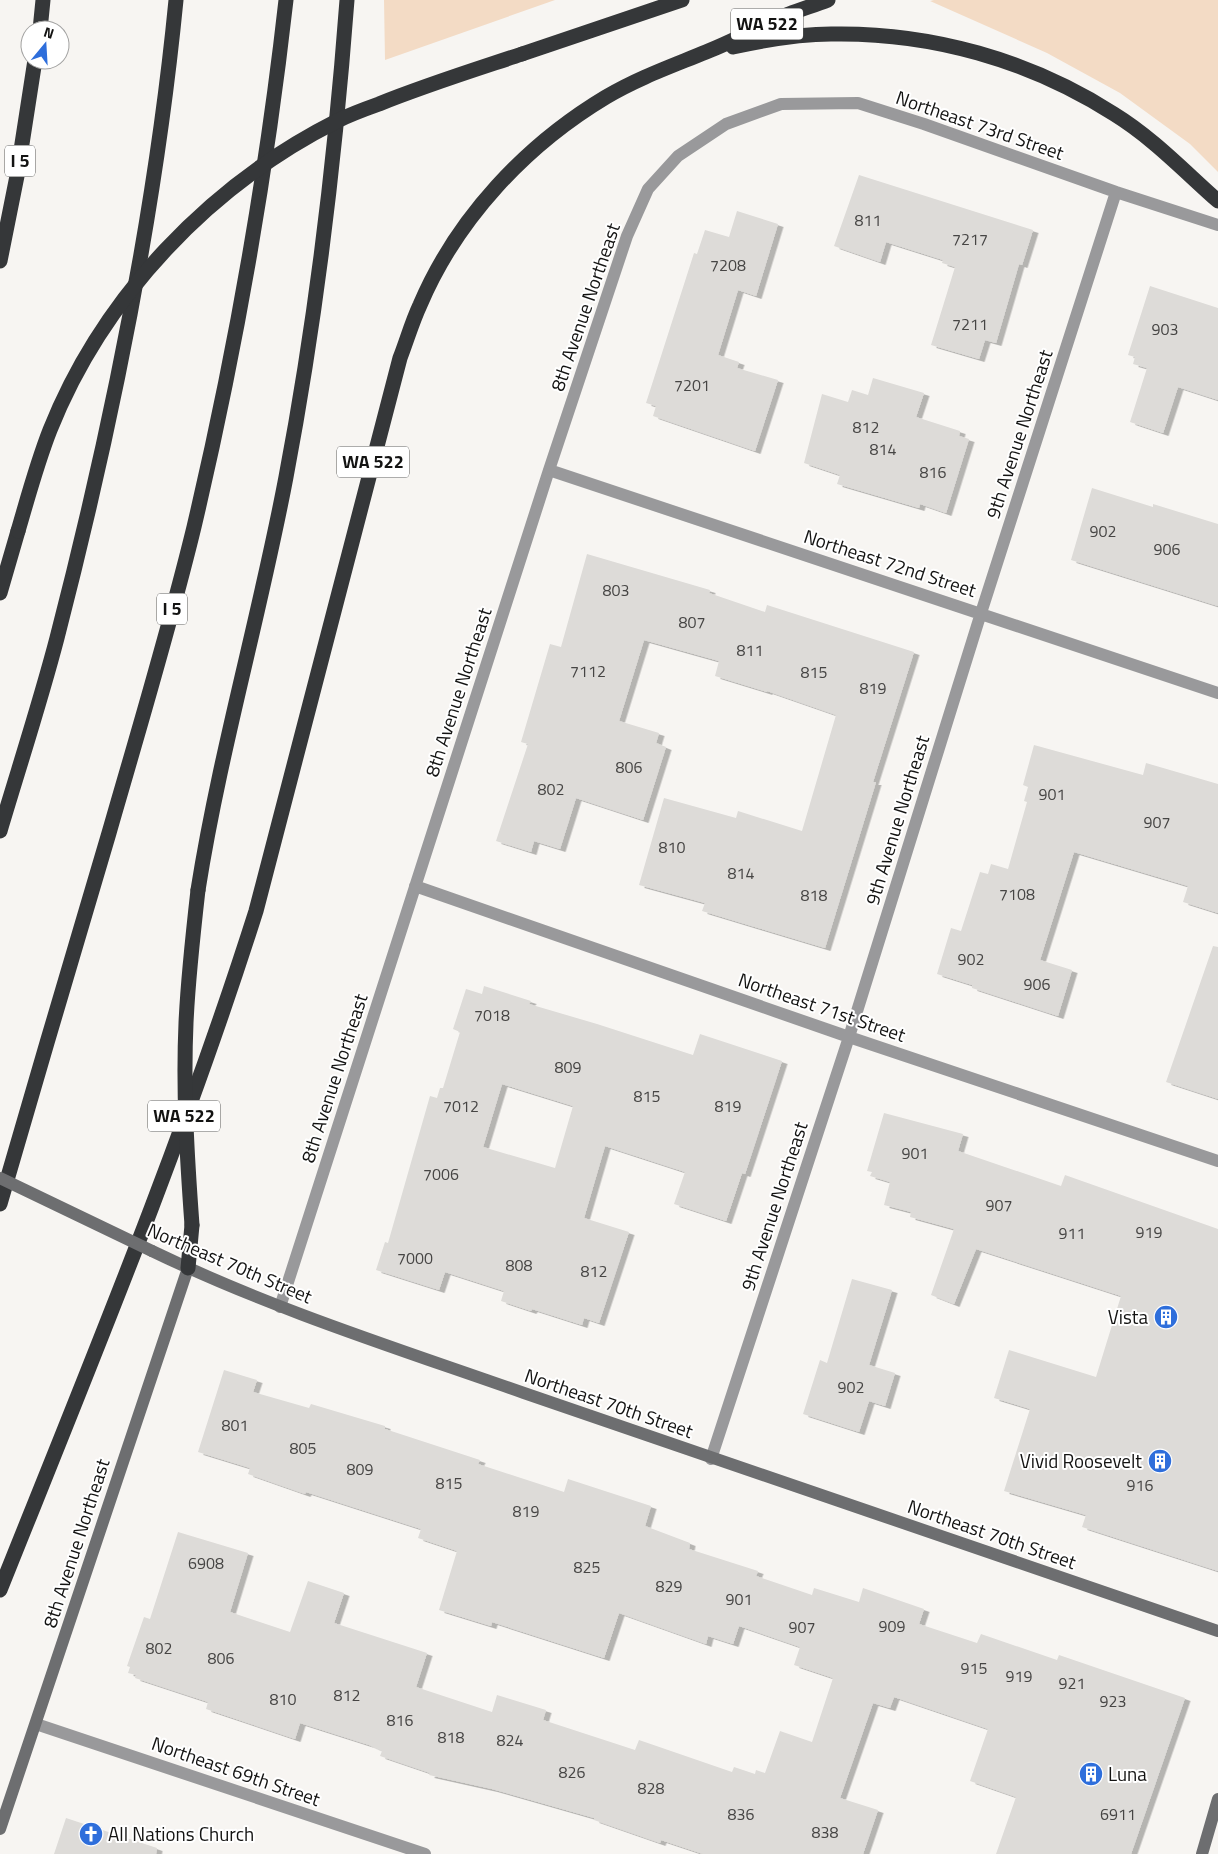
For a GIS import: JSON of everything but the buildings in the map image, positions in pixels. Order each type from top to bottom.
[{"type":"highway","points":[[41,20],[43,0]]},
{"type":"highway","points":[[0,831],[56,641],[98,474],[125,342],[151,192],[176,0]]},
{"type":"highway","name":"I 5","points":[[0,1204],[156,673],[193,529],[226,383],[254,237],[276,89],[286,0]]},
{"type":"highway","points":[[188,1268],[192,1224],[185,1089],[186,1022],[198,890],[216,794],[286,477],[308,350],[327,213],[340,95],[347,0]]},
{"type":"highway","points":[[0,593],[51,429],[73,381],[100,334],[137,283],[166,249],[205,211],[254,172],[291,147],[338,120],[415,90],[682,0]]},
{"type":"highway","name":"WA 522","points":[[0,1590],[92,1363],[227,1001],[256,911],[400,358],[420,304],[446,254],[478,208],[516,165],[560,128],[606,97],[657,71],[707,52],[789,14],[828,0]]},
{"type":"highway","points":[[707,52],[770,39],[838,34],[890,36],[950,45],[1008,61],[1063,84],[1115,114],[1164,150],[1218,201]]},
{"type":"highway","name":"I 5","points":[[0,261],[17,176],[33,70]]},
{"type":"street","name":"Northeast 73rd Street","points":[[726,124],[782,104],[858,103],[1218,225]]},
{"type":"street","name":"8th Avenue Northeast","points":[[280,1307],[550,470],[628,236],[648,189],[678,156],[726,124]]},
{"type":"street","name":"9th Avenue Northeast","points":[[712,1459],[850,1037],[981,613],[1116,192]]},
{"type":"street","name":"Northeast 72nd Street","points":[[550,470],[1218,693]]},
{"type":"street","name":"Northeast 71st Street","points":[[415,886],[850,1037],[1218,1161]]},
{"type":"street","name":"Northeast 70th Street","points":[[0,1178],[188,1268],[280,1307],[712,1459],[1218,1631]]},
{"type":"street","name":"8th Avenue Northeast","points":[[0,1829],[188,1268]]},
{"type":"street","name":"Northeast 69th Street","points":[[36,1724],[425,1854]]},
{"type":"street","points":[[1202,1854],[1218,1799]]},
{"type":"shaded area","points":[[384,0],[555,0],[385,60]]},
{"type":"shaded area","points":[[1218,0],[1218,172],[1190,144],[1120,93],[1047,53],[930,1]]},
{"type":"place","name":"Vista","points":[[1166,1317]]},
{"type":"place","name":"Vivid Roosevelt","points":[[1160,1461]]},
{"type":"place","name":"Luna","points":[[1091,1774]]},
{"type":"place","name":"All Nations Church","points":[[91,1834]]}]
